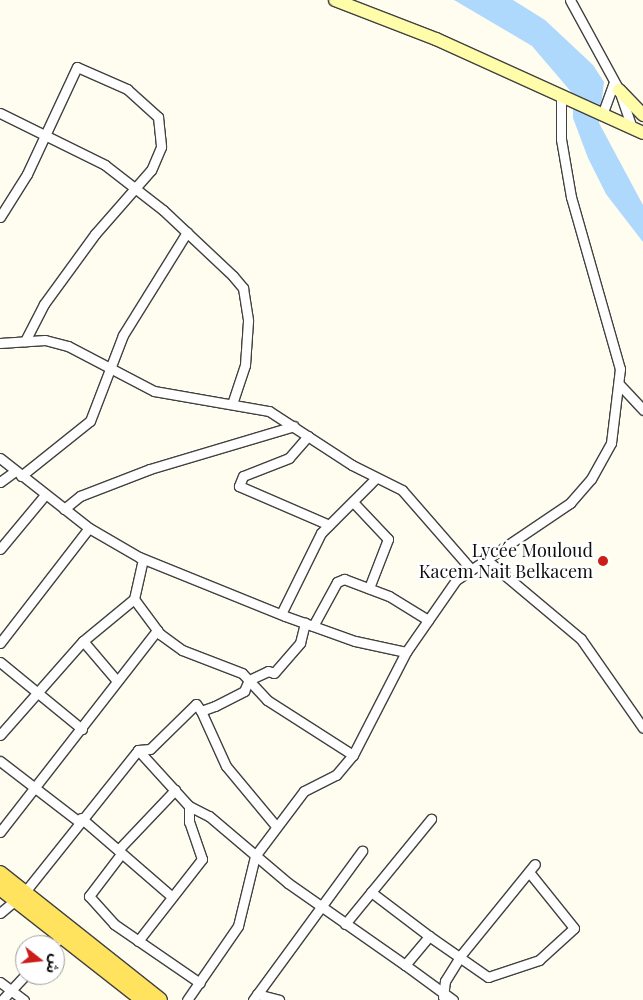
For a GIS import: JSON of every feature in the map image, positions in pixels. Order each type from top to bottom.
[{"type":"main road","points":[[335,0],[436,39],[638,131]]},
{"type":"main road","points":[[616,86],[643,115]]},
{"type":"main road","points":[[0,873],[19,896],[60,935]]},
{"type":"main road","points":[[0,888],[19,896]]},
{"type":"main road","points":[[65,939],[138,995],[160,1000]]},
{"type":"street","points":[[570,0],[638,131]]},
{"type":"street","points":[[0,217],[44,137],[77,67],[127,89],[154,111],[161,126],[159,155],[137,189],[95,234],[44,304],[26,340]]},
{"type":"street","points":[[602,114],[616,86]]},
{"type":"street","points":[[187,1000],[238,926],[255,856],[275,825],[304,791],[336,775],[353,755],[406,652],[444,595],[471,568],[488,561],[570,502],[591,479],[611,443],[620,384],[616,348],[570,197],[561,139],[566,99]]},
{"type":"street","points":[[0,113],[44,137],[92,158],[137,189],[187,232],[233,276],[248,306],[245,365],[232,404]]},
{"type":"street","points":[[0,482],[18,473],[82,432],[93,414],[110,367],[138,309],[187,232]]},
{"type":"street","points":[[0,342],[26,340],[68,346],[168,396],[232,404],[268,411],[376,478],[402,490],[471,568]]},
{"type":"street","points":[[620,384],[643,410]]},
{"type":"street","points":[[64,509],[80,496],[150,469],[294,426]]},
{"type":"street","points":[[308,436],[289,458],[243,476],[238,486],[330,525]]},
{"type":"street","points":[[0,458],[45,496],[89,528],[143,559],[309,625],[406,652]]},
{"type":"street","points":[[281,614],[310,552],[330,525],[376,478]]},
{"type":"street","points":[[0,549],[45,496]]},
{"type":"street","points":[[353,502],[388,539],[369,588]]},
{"type":"street","points":[[0,643],[89,528]]},
{"type":"street","points":[[0,735],[83,641],[134,599],[143,559]]},
{"type":"street","points":[[488,561],[581,639],[643,728]]},
{"type":"street","points":[[201,711],[244,691],[249,680],[268,671],[274,673],[300,643],[309,625],[337,582],[344,579],[369,588],[428,620]]},
{"type":"street","points":[[134,599],[157,630],[182,650],[239,672],[267,700],[353,755]]},
{"type":"street","points":[[0,832],[82,729],[157,630]]},
{"type":"street","points":[[83,641],[117,681]]},
{"type":"street","points":[[0,662],[82,729]]},
{"type":"street","points":[[0,913],[19,896],[138,750],[150,749],[196,704],[226,766],[275,825]]},
{"type":"street","points":[[138,750],[189,806],[209,816],[255,856],[321,907],[406,965],[443,996],[453,1000]]},
{"type":"street","points":[[0,761],[80,819],[171,896]]},
{"type":"street","points":[[175,790],[120,852],[89,896],[138,941],[200,983]]},
{"type":"street","points":[[138,941],[171,896],[202,859],[189,822],[189,806]]},
{"type":"street","points":[[345,924],[431,819]]},
{"type":"street","points":[[279,1000],[255,997],[362,851]]},
{"type":"street","points":[[371,892],[429,936],[461,956],[491,976],[538,960],[572,930],[574,924],[532,868],[461,956],[443,996]]},
{"type":"street","points":[[406,965],[429,936]]},
{"type":"street","points":[[0,982],[24,1000]]},
{"type":"street","points":[[2,1000],[16,985]]},
{"type":"water","points":[[454,0],[513,0],[545,20],[593,65],[604,82],[599,123],[643,205],[643,242],[606,194],[588,158],[573,118],[573,94],[532,46]]},
{"type":"place","name":"Lycée Mouloud Kacem Nait Belkacem","points":[[603,561]]}]
